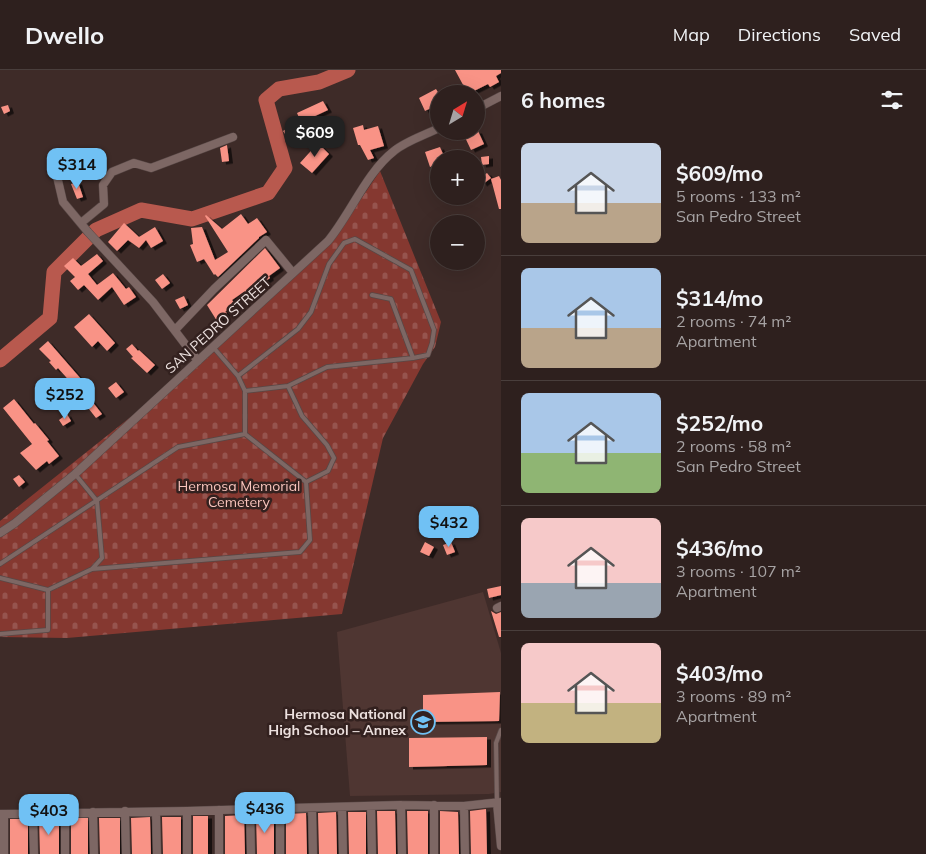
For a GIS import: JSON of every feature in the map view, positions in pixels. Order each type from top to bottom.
[{"type":"street","points":[[485,104],[501,96]]},
{"type":"street","name":"SAN PEDRO STREET","points":[[0,533],[75,474],[328,241],[341,226],[377,167],[395,150],[430,132]]},
{"type":"street","points":[[81,223],[104,204],[103,185],[112,172],[134,163],[151,168],[233,137]]},
{"type":"street","points":[[52,155],[63,202],[102,248],[153,302],[198,360]]},
{"type":"street","points":[[176,330],[214,289],[266,240],[293,274]]},
{"type":"street","points":[[2,851],[2,814],[250,810],[401,805],[464,806],[499,802],[501,846]]},
{"type":"street","points":[[401,805],[402,854]]},
{"type":"street","points":[[434,805],[434,854]]},
{"type":"street","points":[[371,806],[372,854]]},
{"type":"street","points":[[464,806],[465,854]]},
{"type":"street","points":[[342,807],[343,854]]},
{"type":"street","points":[[280,808],[280,854]]},
{"type":"street","points":[[312,808],[313,854]]},
{"type":"street","points":[[219,810],[219,854]]},
{"type":"street","points":[[250,810],[250,854]]},
{"type":"street","points":[[125,811],[126,854]]},
{"type":"street","points":[[187,811],[187,854]]},
{"type":"street","points":[[65,812],[65,854]]},
{"type":"street","points":[[93,812],[94,854]]},
{"type":"street","points":[[156,812],[157,854]]},
{"type":"street","points":[[33,813],[34,854]]},
{"type":"lane","points":[[238,376],[298,329],[311,312],[330,264],[344,243],[355,239],[410,270],[434,330],[428,355],[326,367],[288,386],[245,391]]},
{"type":"lane","points":[[372,294],[391,299],[414,358]]},
{"type":"lane","points":[[213,347],[238,376],[245,391],[245,434]]},
{"type":"lane","points":[[288,386],[302,416],[327,445],[334,458],[328,471],[306,482]]},
{"type":"lane","points":[[0,564],[178,447],[245,434],[306,482],[310,540],[300,552],[92,569],[48,590],[0,578]]},
{"type":"lane","points":[[75,474],[97,501],[102,558],[109,568]]},
{"type":"lane","points":[[92,569],[102,558]]},
{"type":"lane","points":[[0,634],[48,630],[48,590]]},
{"type":"lane","points":[[499,802],[496,743],[501,730]]},
{"type":"shaded area","name":"Hermosa National High School – Annex","points":[[483,592],[501,653],[501,792],[489,794],[350,796],[337,632]]},
{"type":"green space","name":"Hermosa Memorial Cemetery","points":[[380,171],[441,322],[435,347],[423,364],[383,438],[342,614],[67,638],[0,637],[0,521],[192,368],[332,241]]},
{"type":"building","points":[[455,70],[501,70],[501,73],[496,76],[499,82],[490,87],[488,84],[463,85]]},
{"type":"building","points":[[430,92],[430,108],[425,111],[419,98]]},
{"type":"building","points":[[323,101],[328,110],[313,117],[314,121],[302,127],[303,129],[298,133],[296,129],[285,134],[283,131],[300,120],[297,113]]},
{"type":"building","points":[[8,105],[10,111],[4,114],[1,107]]},
{"type":"building","points":[[363,125],[364,130],[378,126],[384,146],[370,150],[374,158],[368,160],[360,145],[358,145],[353,128]]},
{"type":"building","points":[[466,140],[482,140],[484,144],[471,150]]},
{"type":"building","points":[[318,143],[329,154],[312,173],[300,163]]},
{"type":"building","points":[[227,145],[229,161],[222,162],[220,148]]},
{"type":"building","points":[[430,150],[430,167],[425,152]]},
{"type":"building","points":[[485,156],[489,156],[489,164],[485,165]]},
{"type":"building","points":[[487,173],[491,178],[485,182],[485,174]]},
{"type":"building","points":[[499,176],[501,180],[501,209],[499,209],[491,179]]},
{"type":"building","points":[[78,182],[83,197],[77,199],[71,184]]},
{"type":"building","points":[[241,214],[248,224],[257,218],[267,232],[259,237],[218,277],[214,275],[204,259],[197,262],[190,245],[193,244],[191,228],[202,227],[215,260],[228,252],[205,216],[222,229]]},
{"type":"building","points":[[124,223],[139,237],[155,227],[163,241],[151,248],[146,240],[139,248],[128,240],[117,251],[108,242]]},
{"type":"building","points":[[265,248],[280,268],[269,276],[270,278],[255,288],[246,293],[245,291],[232,300],[235,304],[217,321],[207,305]]},
{"type":"building","points":[[97,254],[103,261],[88,274],[97,285],[113,273],[126,289],[129,287],[136,297],[124,305],[112,287],[98,300],[84,285],[78,290],[70,281],[75,277],[64,266],[73,258],[81,266]]},
{"type":"building","points":[[163,274],[170,283],[162,289],[155,280]]},
{"type":"building","points":[[184,296],[188,305],[180,309],[175,300]]},
{"type":"building","points":[[89,314],[115,343],[107,351],[98,341],[92,347],[74,327]]},
{"type":"building","points":[[48,341],[88,387],[80,393],[58,368],[56,370],[49,362],[51,361],[39,349]]},
{"type":"building","points":[[132,344],[155,365],[147,373],[131,358],[133,357],[126,349]]},
{"type":"building","points":[[116,382],[124,392],[116,398],[108,388]]},
{"type":"building","points":[[14,399],[49,440],[47,441],[59,456],[49,464],[47,461],[36,470],[20,453],[32,444],[3,408]]},
{"type":"building","points":[[91,400],[102,414],[96,418],[85,404]]},
{"type":"building","points":[[67,414],[71,421],[63,426],[59,420]]},
{"type":"building","points":[[19,475],[25,482],[19,487],[13,479]]},
{"type":"building","points":[[425,542],[434,547],[429,556],[420,552]]},
{"type":"building","points":[[451,542],[455,552],[447,555],[443,545]]},
{"type":"building","points":[[501,586],[501,595],[489,598],[487,589]]},
{"type":"building","points":[[491,611],[496,614],[501,612],[501,637],[499,637]]},
{"type":"building","points":[[500,692],[499,721],[423,722],[423,695]]},
{"type":"building","points":[[487,737],[487,765],[409,767],[409,738]]},
{"type":"building","points":[[486,809],[487,854],[471,854],[470,811]]},
{"type":"building","points":[[377,811],[395,811],[396,854],[378,854]]},
{"type":"building","points":[[407,811],[428,811],[428,854],[408,854]]},
{"type":"building","points":[[440,811],[458,812],[459,854],[440,854]]},
{"type":"building","points":[[336,812],[337,854],[319,854],[318,813]]},
{"type":"building","points":[[348,812],[366,812],[366,854],[349,854]]},
{"type":"building","points":[[306,813],[307,854],[286,854],[286,814]]},
{"type":"building","points":[[274,814],[274,854],[257,854],[256,815]]},
{"type":"building","points":[[244,815],[245,854],[225,854],[225,816]]},
{"type":"building","points":[[193,816],[208,816],[208,854],[193,854]]},
{"type":"building","points":[[150,817],[151,854],[132,854],[131,818]]},
{"type":"building","points":[[162,817],[181,817],[181,854],[163,854]]},
{"type":"building","points":[[71,818],[88,818],[88,854],[71,854]]},
{"type":"building","points":[[99,818],[120,818],[120,854],[100,854]]},
{"type":"building","points":[[10,819],[28,819],[28,854],[10,854]]},
{"type":"building","points":[[39,819],[59,819],[59,854],[40,854]]},
{"type":"waterway","points":[[0,360],[50,318],[54,272],[96,230],[141,210],[192,219],[268,193],[285,168],[266,100],[279,89],[319,82],[348,70]]},
{"type":"place","name":"Hermosa National High School – Annex","points":[[423,722]]}]
